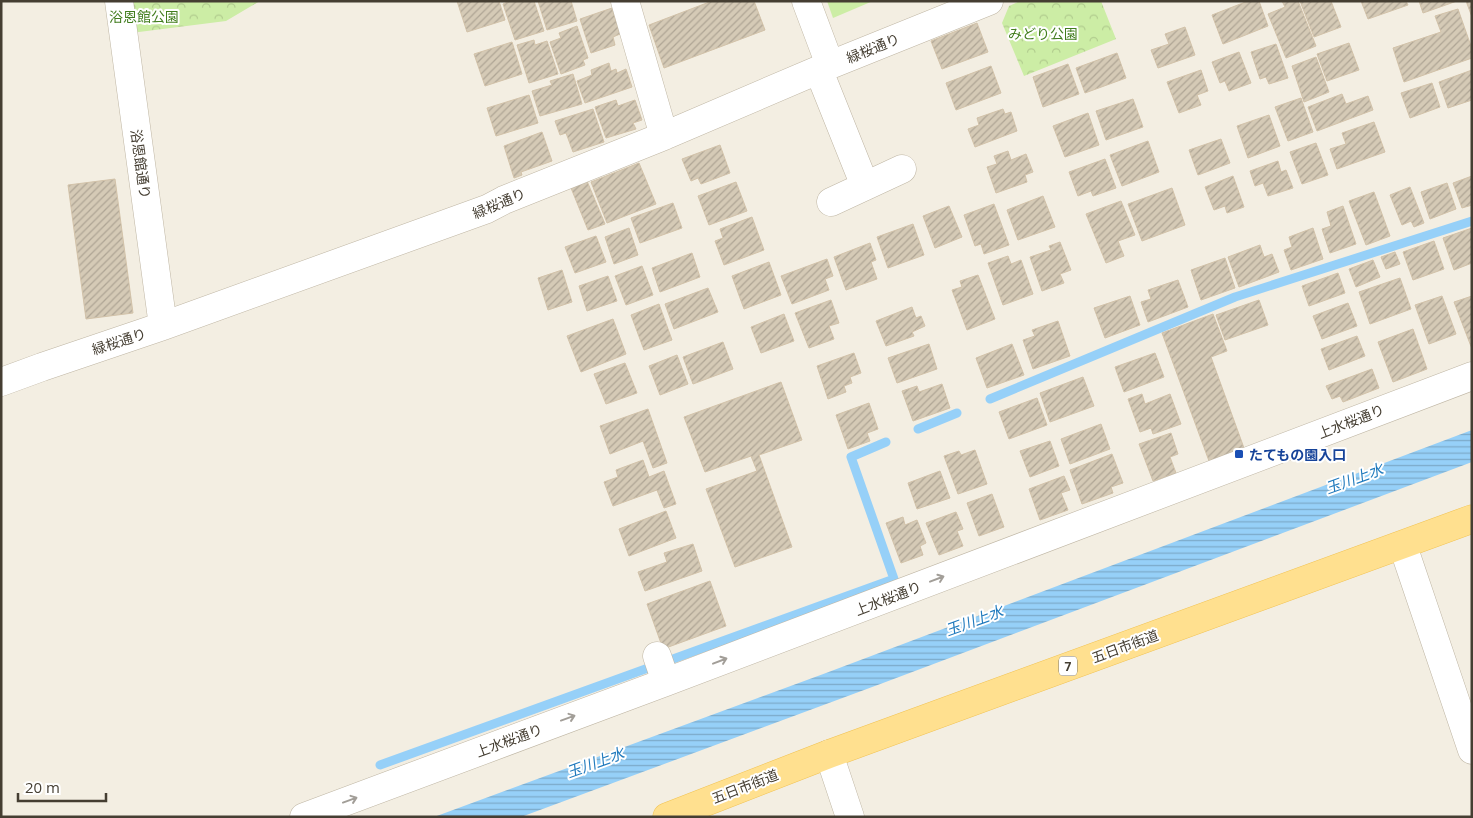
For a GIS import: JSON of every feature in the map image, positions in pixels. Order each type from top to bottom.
[{"type":"main road","name":"五日市街道","points":[[666,817],[829,754],[1403,546],[1472,519]]},
{"type":"street","name":"浴恩館通り","points":[[119,1],[163,326]]},
{"type":"street","points":[[625,1],[664,136]]},
{"type":"street","points":[[806,1],[824,68],[865,186]]},
{"type":"street","name":"緑桜通り","points":[[1,382],[163,326],[487,209],[504,200],[664,136],[988,1]]},
{"type":"street","points":[[831,202],[902,169]]},
{"type":"street","name":"上水桜通り","points":[[304,817],[662,670],[1472,376]]},
{"type":"street","points":[[1403,546],[1472,750]]},
{"type":"street","points":[[829,754],[850,817]]},
{"type":"green space","name":"浴恩館公園","points":[[127,1],[260,1],[226,21],[131,33]]},
{"type":"green space","points":[[827,1],[873,1],[833,18]]},
{"type":"green space","name":"みどり公園","points":[[1020,1],[1101,1],[1116,39],[1024,76],[1002,23],[1009,6]]},
{"type":"water","name":"玉川上水","points":[[1472,430],[1472,462],[883,683],[521,817],[434,817],[826,673]]},
{"type":"building","points":[[457,1],[499,1],[505,20],[467,32]]},
{"type":"building","points":[[510,1],[534,1],[544,31],[515,40],[503,4]]},
{"type":"building","points":[[538,1],[571,1],[577,21],[547,30]]},
{"type":"building","points":[[712,1],[754,1],[765,30],[664,68],[649,25]]},
{"type":"building","points":[[1248,1],[1259,1],[1268,26],[1223,44],[1212,15]]},
{"type":"building","points":[[1282,1],[1298,1],[1316,46],[1286,58],[1268,14],[1285,7]]},
{"type":"building","points":[[1300,1],[1331,1],[1341,27],[1314,37]]},
{"type":"building","points":[[1361,1],[1406,1],[1408,5],[1368,19]]},
{"type":"building","points":[[1419,1],[1457,1],[1423,13]]},
{"type":"building","points":[[1466,1],[1472,1],[1472,17]]},
{"type":"building","points":[[612,8],[620,34],[613,37],[615,45],[591,53],[580,19]]},
{"type":"building","points":[[1458,9],[1472,49],[1472,58],[1404,82],[1393,48],[1441,32],[1435,16]]},
{"type":"building","points":[[977,23],[988,52],[942,69],[931,41]]},
{"type":"building","points":[[577,26],[588,58],[583,60],[585,65],[561,74],[550,42],[561,38],[559,33]]},
{"type":"building","points":[[1185,27],[1195,55],[1158,68],[1151,50],[1169,44],[1165,34]]},
{"type":"building","points":[[534,40],[535,45],[547,41],[558,74],[529,83],[517,45]]},
{"type":"building","points":[[512,42],[522,74],[485,86],[474,54]]},
{"type":"building","points":[[1349,43],[1359,70],[1327,81],[1317,54]]},
{"type":"building","points":[[1276,44],[1288,78],[1269,84],[1266,77],[1260,79],[1251,52]]},
{"type":"building","points":[[1239,52],[1251,83],[1229,91],[1225,81],[1220,83],[1212,62]]},
{"type":"building","points":[[1117,53],[1126,78],[1085,93],[1076,68]]},
{"type":"building","points":[[1316,57],[1329,92],[1304,102],[1292,66]]},
{"type":"building","points":[[609,63],[611,71],[616,69],[617,73],[626,69],[632,87],[585,103],[577,81],[592,75],[591,70]]},
{"type":"building","points":[[1068,64],[1079,94],[1043,107],[1033,77]]},
{"type":"building","points":[[991,66],[1001,93],[956,110],[946,83]]},
{"type":"building","points":[[1201,70],[1208,91],[1197,95],[1201,105],[1179,113],[1167,82]]},
{"type":"building","points":[[1472,70],[1472,100],[1448,108],[1439,82]]},
{"type":"building","points":[[573,74],[582,104],[540,116],[532,91],[552,85],[550,81]]},
{"type":"building","points":[[1432,83],[1440,107],[1410,118],[1401,93]]},
{"type":"building","points":[[1342,94],[1346,104],[1368,96],[1373,110],[1317,131],[1308,107]]},
{"type":"building","points":[[529,95],[538,123],[496,136],[487,108]]},
{"type":"building","points":[[1301,98],[1313,132],[1288,141],[1275,107]]},
{"type":"building","points":[[1133,99],[1143,127],[1106,140],[1096,111]]},
{"type":"building","points":[[616,100],[618,106],[635,100],[642,120],[633,123],[636,129],[606,138],[595,107]]},
{"type":"building","points":[[593,109],[604,142],[573,152],[566,133],[560,135],[555,121]]},
{"type":"building","points":[[1003,109],[1005,114],[1011,112],[1017,131],[975,147],[968,129],[979,125],[977,118]]},
{"type":"building","points":[[1088,113],[1099,145],[1065,157],[1053,126]]},
{"type":"building","points":[[1269,115],[1280,146],[1248,158],[1237,126]]},
{"type":"building","points":[[1374,122],[1385,152],[1337,169],[1330,149],[1346,144],[1342,133]]},
{"type":"building","points":[[542,132],[552,161],[521,172],[522,175],[514,178],[504,146]]},
{"type":"building","points":[[1221,139],[1230,163],[1198,175],[1189,150]]},
{"type":"building","points":[[1148,141],[1159,172],[1122,186],[1110,155]]},
{"type":"building","points":[[1316,143],[1328,175],[1302,184],[1290,152]]},
{"type":"building","points":[[720,145],[730,173],[701,184],[698,178],[691,181],[682,159]]},
{"type":"building","points":[[1008,151],[1011,160],[1026,154],[1033,172],[1025,175],[1027,182],[996,193],[987,167],[997,164],[994,156]]},
{"type":"building","points":[[1105,159],[1116,188],[1093,196],[1091,191],[1078,196],[1069,172]]},
{"type":"building","points":[[1278,161],[1281,172],[1286,170],[1293,188],[1268,196],[1263,183],[1255,186],[1250,171]]},
{"type":"building","points":[[639,163],[656,204],[607,223],[591,182]]},
{"type":"building","points":[[1233,176],[1244,207],[1227,213],[1225,206],[1214,210],[1205,187]]},
{"type":"building","points":[[1472,176],[1472,205],[1462,208],[1453,183]]},
{"type":"building","points":[[115,179],[133,313],[86,319],[68,185]]},
{"type":"building","points":[[587,181],[605,224],[588,230],[571,188]]},
{"type":"building","points":[[736,182],[747,211],[709,225],[698,196]]},
{"type":"building","points":[[1447,183],[1456,209],[1430,219],[1421,192]]},
{"type":"building","points":[[1410,187],[1424,223],[1414,227],[1411,221],[1402,225],[1390,195]]},
{"type":"building","points":[[1172,188],[1185,225],[1142,241],[1128,204]]},
{"type":"building","points":[[1374,192],[1390,236],[1366,245],[1349,201]]},
{"type":"building","points":[[1043,196],[1055,227],[1018,240],[1007,210]]},
{"type":"building","points":[[1121,201],[1135,235],[1118,241],[1124,256],[1106,263],[1086,214]]},
{"type":"building","points":[[673,203],[682,228],[640,243],[631,218]]},
{"type":"building","points":[[994,204],[1009,245],[984,254],[981,244],[975,246],[964,215]]},
{"type":"building","points":[[949,206],[962,237],[935,248],[923,216]]},
{"type":"building","points":[[1343,206],[1356,244],[1330,253],[1322,229],[1331,226],[1327,212]]},
{"type":"building","points":[[752,217],[764,250],[724,265],[715,241],[723,238],[720,229]]},
{"type":"building","points":[[913,224],[924,255],[888,268],[877,237]]},
{"type":"building","points":[[629,228],[638,255],[614,264],[605,237]]},
{"type":"building","points":[[1313,228],[1323,259],[1291,270],[1284,250],[1292,247],[1289,237]]},
{"type":"building","points":[[1472,228],[1472,263],[1454,270],[1443,238]]},
{"type":"building","points":[[596,236],[606,262],[575,273],[565,247]]},
{"type":"building","points":[[1434,241],[1444,269],[1413,280],[1403,252]]},
{"type":"building","points":[[1060,242],[1071,270],[1060,274],[1064,283],[1042,291],[1030,257],[1051,250],[1049,246]]},
{"type":"building","points":[[870,243],[876,260],[871,262],[877,279],[846,290],[834,257]]},
{"type":"building","points":[[1260,245],[1264,257],[1272,254],[1279,272],[1239,287],[1228,257]]},
{"type":"building","points":[[1395,252],[1400,264],[1386,269],[1381,257]]},
{"type":"building","points":[[692,253],[700,277],[660,292],[652,268]]},
{"type":"building","points":[[1008,256],[1011,264],[1021,260],[1033,294],[1003,305],[988,263]]},
{"type":"building","points":[[1225,258],[1235,288],[1201,300],[1191,270]]},
{"type":"building","points":[[827,259],[833,276],[825,279],[829,290],[792,304],[781,276]]},
{"type":"building","points":[[1373,260],[1380,277],[1356,287],[1349,269]]},
{"type":"building","points":[[769,262],[781,295],[744,309],[732,276]]},
{"type":"building","points":[[642,266],[653,295],[626,305],[615,276]]},
{"type":"building","points":[[562,270],[572,302],[548,310],[538,278]]},
{"type":"building","points":[[1338,273],[1345,293],[1309,306],[1302,286]]},
{"type":"building","points":[[978,275],[995,319],[967,330],[952,290],[962,287],[960,281]]},
{"type":"building","points":[[608,276],[617,301],[587,311],[579,286]]},
{"type":"building","points":[[1400,278],[1411,309],[1370,324],[1359,292]]},
{"type":"building","points":[[1178,280],[1188,307],[1148,322],[1141,302],[1151,299],[1148,290]]},
{"type":"building","points":[[708,288],[718,312],[674,329],[665,304]]},
{"type":"building","points":[[1130,296],[1140,325],[1105,338],[1094,308]]},
{"type":"building","points":[[1442,296],[1456,334],[1429,344],[1415,305]]},
{"type":"building","points":[[1472,296],[1472,349],[1454,302]]},
{"type":"building","points":[[831,300],[839,323],[829,326],[834,339],[809,348],[795,313]]},
{"type":"building","points":[[1259,300],[1268,325],[1225,340],[1216,315]]},
{"type":"building","points":[[1348,303],[1357,326],[1322,339],[1313,316]]},
{"type":"building","points":[[659,304],[672,340],[644,350],[631,315]]},
{"type":"building","points":[[912,307],[916,318],[921,316],[925,326],[912,332],[914,336],[886,346],[876,321]]},
{"type":"building","points":[[784,314],[794,341],[761,353],[751,327]]},
{"type":"building","points":[[1213,314],[1227,351],[1211,357],[1244,448],[1209,461],[1162,333]]},
{"type":"building","points":[[613,319],[626,354],[581,372],[567,336]]},
{"type":"building","points":[[1058,321],[1070,356],[1033,369],[1023,340],[1035,336],[1032,330]]},
{"type":"building","points":[[1413,329],[1427,369],[1393,382],[1378,342]]},
{"type":"building","points":[[1357,336],[1365,356],[1329,370],[1321,349]]},
{"type":"building","points":[[723,342],[733,369],[693,384],[683,357]]},
{"type":"building","points":[[929,344],[937,369],[897,383],[888,358]]},
{"type":"building","points":[[1012,344],[1024,375],[987,388],[976,358]]},
{"type":"building","points":[[854,353],[861,373],[850,377],[852,383],[844,386],[846,392],[828,399],[817,366]]},
{"type":"building","points":[[1155,353],[1164,377],[1124,392],[1115,367]]},
{"type":"building","points":[[677,355],[688,384],[660,395],[649,366]]},
{"type":"building","points":[[625,363],[637,393],[606,404],[594,374]]},
{"type":"building","points":[[1372,369],[1379,388],[1343,402],[1340,396],[1332,399],[1326,386]]},
{"type":"building","points":[[1083,377],[1094,406],[1050,422],[1040,393]]},
{"type":"building","points":[[781,382],[802,440],[759,455],[792,547],[735,567],[706,489],[757,471],[751,456],[705,472],[684,417]]},
{"type":"building","points":[[942,384],[950,408],[913,421],[902,391],[917,386],[919,392]]},
{"type":"building","points":[[1142,394],[1145,404],[1170,394],[1181,424],[1153,434],[1151,428],[1140,432],[1128,399]]},
{"type":"building","points":[[1037,398],[1047,425],[1009,439],[999,412]]},
{"type":"building","points":[[869,403],[878,429],[867,433],[870,441],[848,449],[836,415]]},
{"type":"building","points":[[648,409],[667,463],[653,468],[643,441],[610,454],[600,426]]},
{"type":"building","points":[[1101,424],[1110,449],[1070,464],[1061,439]]},
{"type":"building","points":[[1171,433],[1178,454],[1170,457],[1176,473],[1153,481],[1139,444]]},
{"type":"building","points":[[1050,441],[1059,466],[1030,477],[1020,451]]},
{"type":"building","points":[[975,450],[987,484],[958,494],[944,456],[959,451],[961,455]]},
{"type":"building","points":[[1112,454],[1123,483],[1111,487],[1113,493],[1082,504],[1070,470]]},
{"type":"building","points":[[643,460],[649,477],[664,471],[676,504],[664,508],[657,490],[613,506],[604,482],[618,477],[616,470]]},
{"type":"building","points":[[940,471],[950,498],[917,509],[908,483]]},
{"type":"building","points":[[1064,476],[1070,490],[1061,493],[1068,510],[1040,520],[1029,489]]},
{"type":"building","points":[[992,494],[1004,527],[979,536],[967,503]]},
{"type":"building","points":[[666,511],[676,538],[629,556],[619,529]]},
{"type":"building","points":[[956,512],[963,529],[957,531],[963,546],[939,555],[926,523]]},
{"type":"building","points":[[903,517],[905,525],[917,520],[926,543],[920,546],[923,555],[901,563],[886,523]]},
{"type":"building","points":[[693,544],[702,571],[645,591],[638,572],[667,562],[664,553]]},
{"type":"building","points":[[710,581],[726,626],[663,649],[647,604]]},
{"type":"waterway","points":[[990,399],[1235,297],[1472,221]]},
{"type":"waterway","points":[[918,429],[957,413]]},
{"type":"waterway","points":[[380,765],[894,579],[851,457],[886,442]]},
{"type":"place","name":"たてもの園入口","points":[[1239,454]]}]
